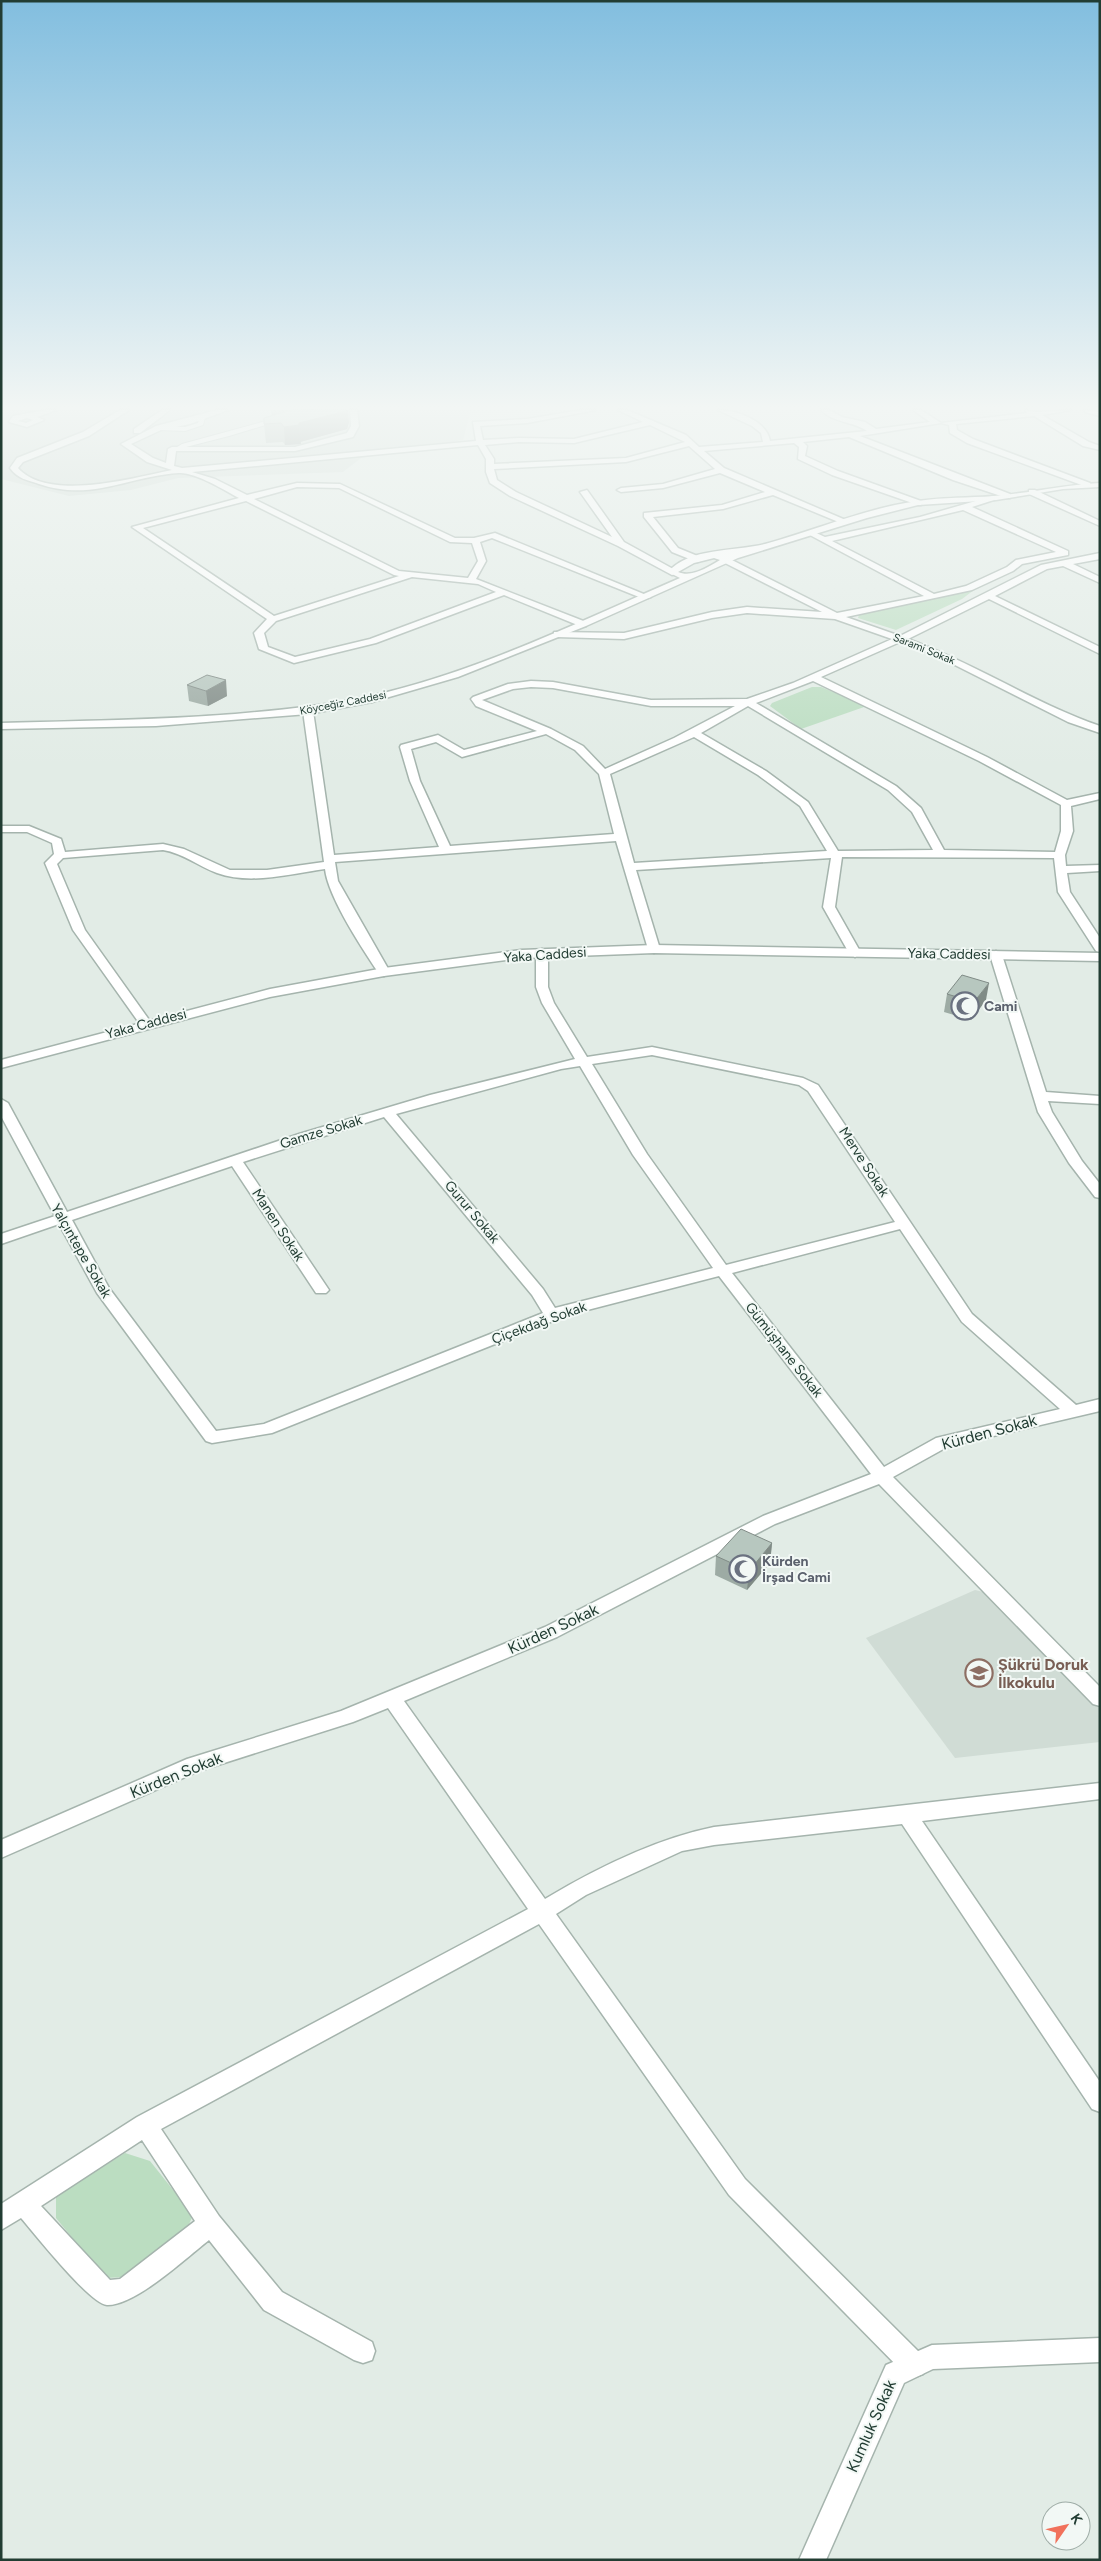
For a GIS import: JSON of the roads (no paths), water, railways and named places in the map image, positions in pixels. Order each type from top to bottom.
[{"type":"street","points":[[140,530],[273,619]]},
{"type":"street","points":[[307,530],[389,570],[409,576],[480,582],[584,624]]},
{"type":"street","points":[[431,530],[453,540],[475,541],[492,535],[647,598]]},
{"type":"street","points":[[590,530],[621,544],[672,573],[685,577],[695,575]]},
{"type":"street","points":[[611,530],[621,544]]},
{"type":"street","points":[[659,530],[675,550],[697,559]]},
{"type":"street","points":[[726,560],[823,530]]},
{"type":"street","points":[[824,540],[872,530]]},
{"type":"street","points":[[1008,530],[1064,558],[1100,580]]},
{"type":"street","points":[[812,534],[933,597]]},
{"type":"street","points":[[471,581],[482,561],[475,541]]},
{"type":"street","points":[[665,589],[672,573],[687,563],[709,556],[764,547]]},
{"type":"street","points":[[604,772],[692,732],[729,714],[748,702],[813,677],[930,626],[1044,566],[1100,547]]},
{"type":"street","name":"Sarami Sokak","points":[[709,556],[720,557],[748,569],[836,616],[938,653],[1072,720],[1100,730]]},
{"type":"street","points":[[558,634],[624,636],[712,615],[747,610],[836,616],[969,588],[1010,569],[1019,562],[1100,556]]},
{"type":"street","points":[[647,558],[669,563],[687,563]]},
{"type":"street","name":"Köyceğiz Caddesi","points":[[1,726],[156,723],[308,711],[372,700],[455,675],[584,624],[647,598],[726,560]]},
{"type":"street","points":[[716,566],[748,569]]},
{"type":"street","points":[[409,576],[273,619],[259,633],[264,649],[294,660],[373,641],[504,592]]},
{"type":"street","points":[[987,595],[1100,651]]},
{"type":"street","points":[[813,677],[983,759],[1066,804],[1100,796]]},
{"type":"street","points":[[654,949],[620,837],[604,772],[579,748],[548,731],[479,704],[476,699],[511,686],[531,684],[553,685],[652,703],[707,704],[748,702],[892,788],[918,810],[940,853]]},
{"type":"street","points":[[308,711],[332,881],[384,972]]},
{"type":"street","points":[[446,850],[415,781],[405,747],[438,738],[462,754],[548,731]]},
{"type":"street","points":[[692,732],[762,773],[804,804],[838,858],[834,892],[828,906],[855,953]]},
{"type":"street","points":[[1066,804],[1067,831],[1059,855],[1064,892],[1100,948]]},
{"type":"street","points":[[1,829],[29,829],[57,841],[60,856]]},
{"type":"street","points":[[146,1024],[79,930],[51,863],[60,856],[82,856],[130,849],[165,847],[184,853],[229,873],[266,872],[329,862],[446,850],[620,837]]},
{"type":"street","points":[[630,867],[835,854],[1059,855]]},
{"type":"street","points":[[1061,870],[1100,868]]},
{"type":"street","name":"Yaka Caddesi","points":[[1,1064],[146,1024],[270,993],[384,972],[542,953],[654,949],[1100,957]]},
{"type":"street","name":"Gümüşhane Sokak","points":[[542,953],[542,987],[548,1003],[640,1155],[722,1271],[882,1476],[1100,1699]]},
{"type":"street","points":[[996,955],[1040,1096],[1050,1121],[1076,1163],[1100,1194]]},
{"type":"street","name":"Merve Sokak","points":[[583,1061],[652,1051],[699,1059],[803,1082],[813,1088],[823,1100],[967,1318],[1071,1410]]},
{"type":"street","name":"Gamze Sokak","points":[[1,1238],[235,1160],[388,1112],[550,1068],[583,1061]]},
{"type":"street","points":[[1040,1096],[1100,1100]]},
{"type":"street","name":"Yalçıntepe Sokak","points":[[1,1103],[102,1290],[212,1437]]},
{"type":"street","name":"Gurur Sokak","points":[[388,1112],[538,1292],[552,1316]]},
{"type":"street","name":"Manen Sokak","points":[[235,1160],[321,1290]]},
{"type":"street","name":"Çiçekdağ Sokak","points":[[212,1437],[266,1429],[552,1316],[904,1224]]},
{"type":"street","name":"Kürden Sokak","points":[[1,1849],[194,1766],[346,1717],[551,1632],[769,1520],[882,1476],[942,1442],[1071,1410],[1100,1405]]},
{"type":"street","points":[[392,1699],[737,2187],[914,2365]]},
{"type":"street","points":[[1,2218],[145,2124],[514,1928],[579,1889],[679,1843],[714,1836],[908,1815],[1100,1791]]},
{"type":"street","points":[[908,1815],[1100,2101]]},
{"type":"street","points":[[145,2124],[211,2224],[273,2301],[363,2351]]},
{"type":"street","points":[[23,2204],[93,2282],[106,2292],[125,2290],[211,2224]]},
{"type":"street","name":"Kumluk Sokak","points":[[812,2560],[895,2374],[932,2357],[1100,2350]]},
{"type":"place","name":"Cami","points":[[965,1006]]},
{"type":"place","name":"Kürden İrşad Cami","points":[[743,1569]]},
{"type":"place","name":"Şükrü Doruk İlkokulu","points":[[979,1673]]}]
